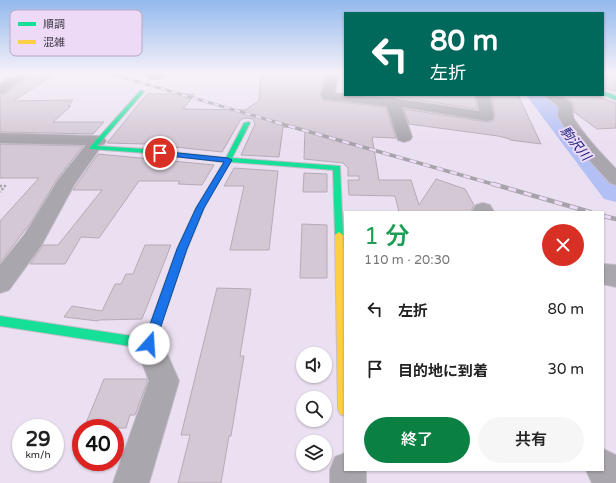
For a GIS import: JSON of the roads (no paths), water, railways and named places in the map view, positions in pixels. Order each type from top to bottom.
[{"type":"street","points":[[0,283],[33,240],[65,184],[95,145],[138,96]]},
{"type":"street","points":[[328,96],[393,102],[487,118],[483,96]]},
{"type":"street","points":[[552,96],[566,106],[565,116],[581,142],[616,179]]},
{"type":"street","points":[[393,102],[404,137]]},
{"type":"street","points":[[131,483],[164,382],[149,344],[182,249],[200,208],[228,160],[247,123]]},
{"type":"street","points":[[0,138],[95,145],[228,160],[337,168],[344,379]]},
{"type":"street","points":[[604,274],[614,274],[616,276]]},
{"type":"street","points":[[0,321],[149,344]]},
{"type":"street","points":[[604,469],[610,483]]},
{"type":"street","points":[[348,471],[348,483]]},
{"type":"waterway","name":"駒沢川","points":[[538,96],[616,192]]},
{"type":"railway","points":[[185,96],[279,123]]},
{"type":"railway","points":[[275,122],[496,185]]},
{"type":"railway","points":[[493,184],[587,211]]},
{"type":"railway","points":[[604,216],[616,219]]}]
